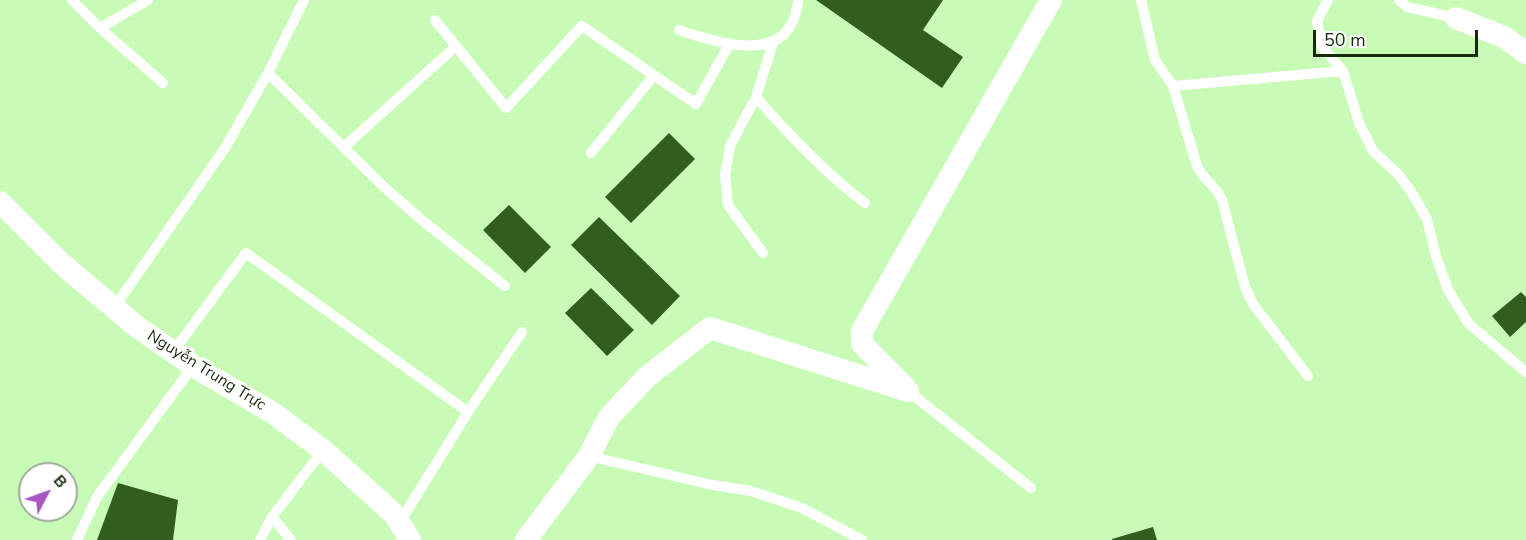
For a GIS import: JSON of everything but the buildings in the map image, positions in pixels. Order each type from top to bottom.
[{"type":"street","points":[[908,390],[862,344],[862,331],[1052,0]]},
{"type":"street","points":[[1456,18],[1504,37],[1526,53]]},
{"type":"street","name":"Nguyễn Trung Trực","points":[[0,202],[62,264],[114,309],[193,366],[273,413],[323,450],[394,514],[405,531]]},
{"type":"street","points":[[525,540],[589,456],[609,417],[648,376],[710,328],[908,390]]},
{"type":"lane","points":[[72,0],[100,28],[163,83]]},
{"type":"lane","points":[[100,28],[148,0]]},
{"type":"lane","points":[[114,309],[225,148],[268,72],[304,0]]},
{"type":"lane","points":[[679,30],[709,40],[730,43],[757,46],[773,43],[790,30],[798,0]]},
{"type":"lane","points":[[1141,0],[1155,60],[1173,86],[1197,166],[1201,175],[1217,190],[1222,200],[1245,287],[1253,304],[1308,376]]},
{"type":"lane","points":[[1328,0],[1317,21],[1322,47],[1343,71],[1359,123],[1373,152],[1398,174],[1427,219],[1436,256],[1448,290],[1469,324],[1526,372]]},
{"type":"lane","points":[[1399,0],[1407,7],[1456,18]]},
{"type":"lane","points":[[435,20],[506,108],[582,26],[696,104],[730,43]]},
{"type":"lane","points":[[763,253],[728,205],[725,175],[730,146],[756,97],[773,43]]},
{"type":"lane","points":[[344,147],[455,47]]},
{"type":"lane","points":[[1173,86],[1343,71]]},
{"type":"lane","points":[[268,72],[423,221],[505,286]]},
{"type":"lane","points":[[591,153],[654,75]]},
{"type":"lane","points":[[756,97],[841,184],[865,203]]},
{"type":"lane","points":[[173,352],[246,253],[468,412]]},
{"type":"lane","points":[[405,531],[468,412],[522,332]]},
{"type":"lane","points":[[77,540],[98,497],[193,366]]},
{"type":"lane","points":[[908,390],[1032,488]]},
{"type":"lane","points":[[260,540],[272,517],[323,450]]},
{"type":"lane","points":[[589,456],[712,485],[751,491],[802,508],[862,540]]},
{"type":"lane","points":[[272,517],[291,540]]}]
